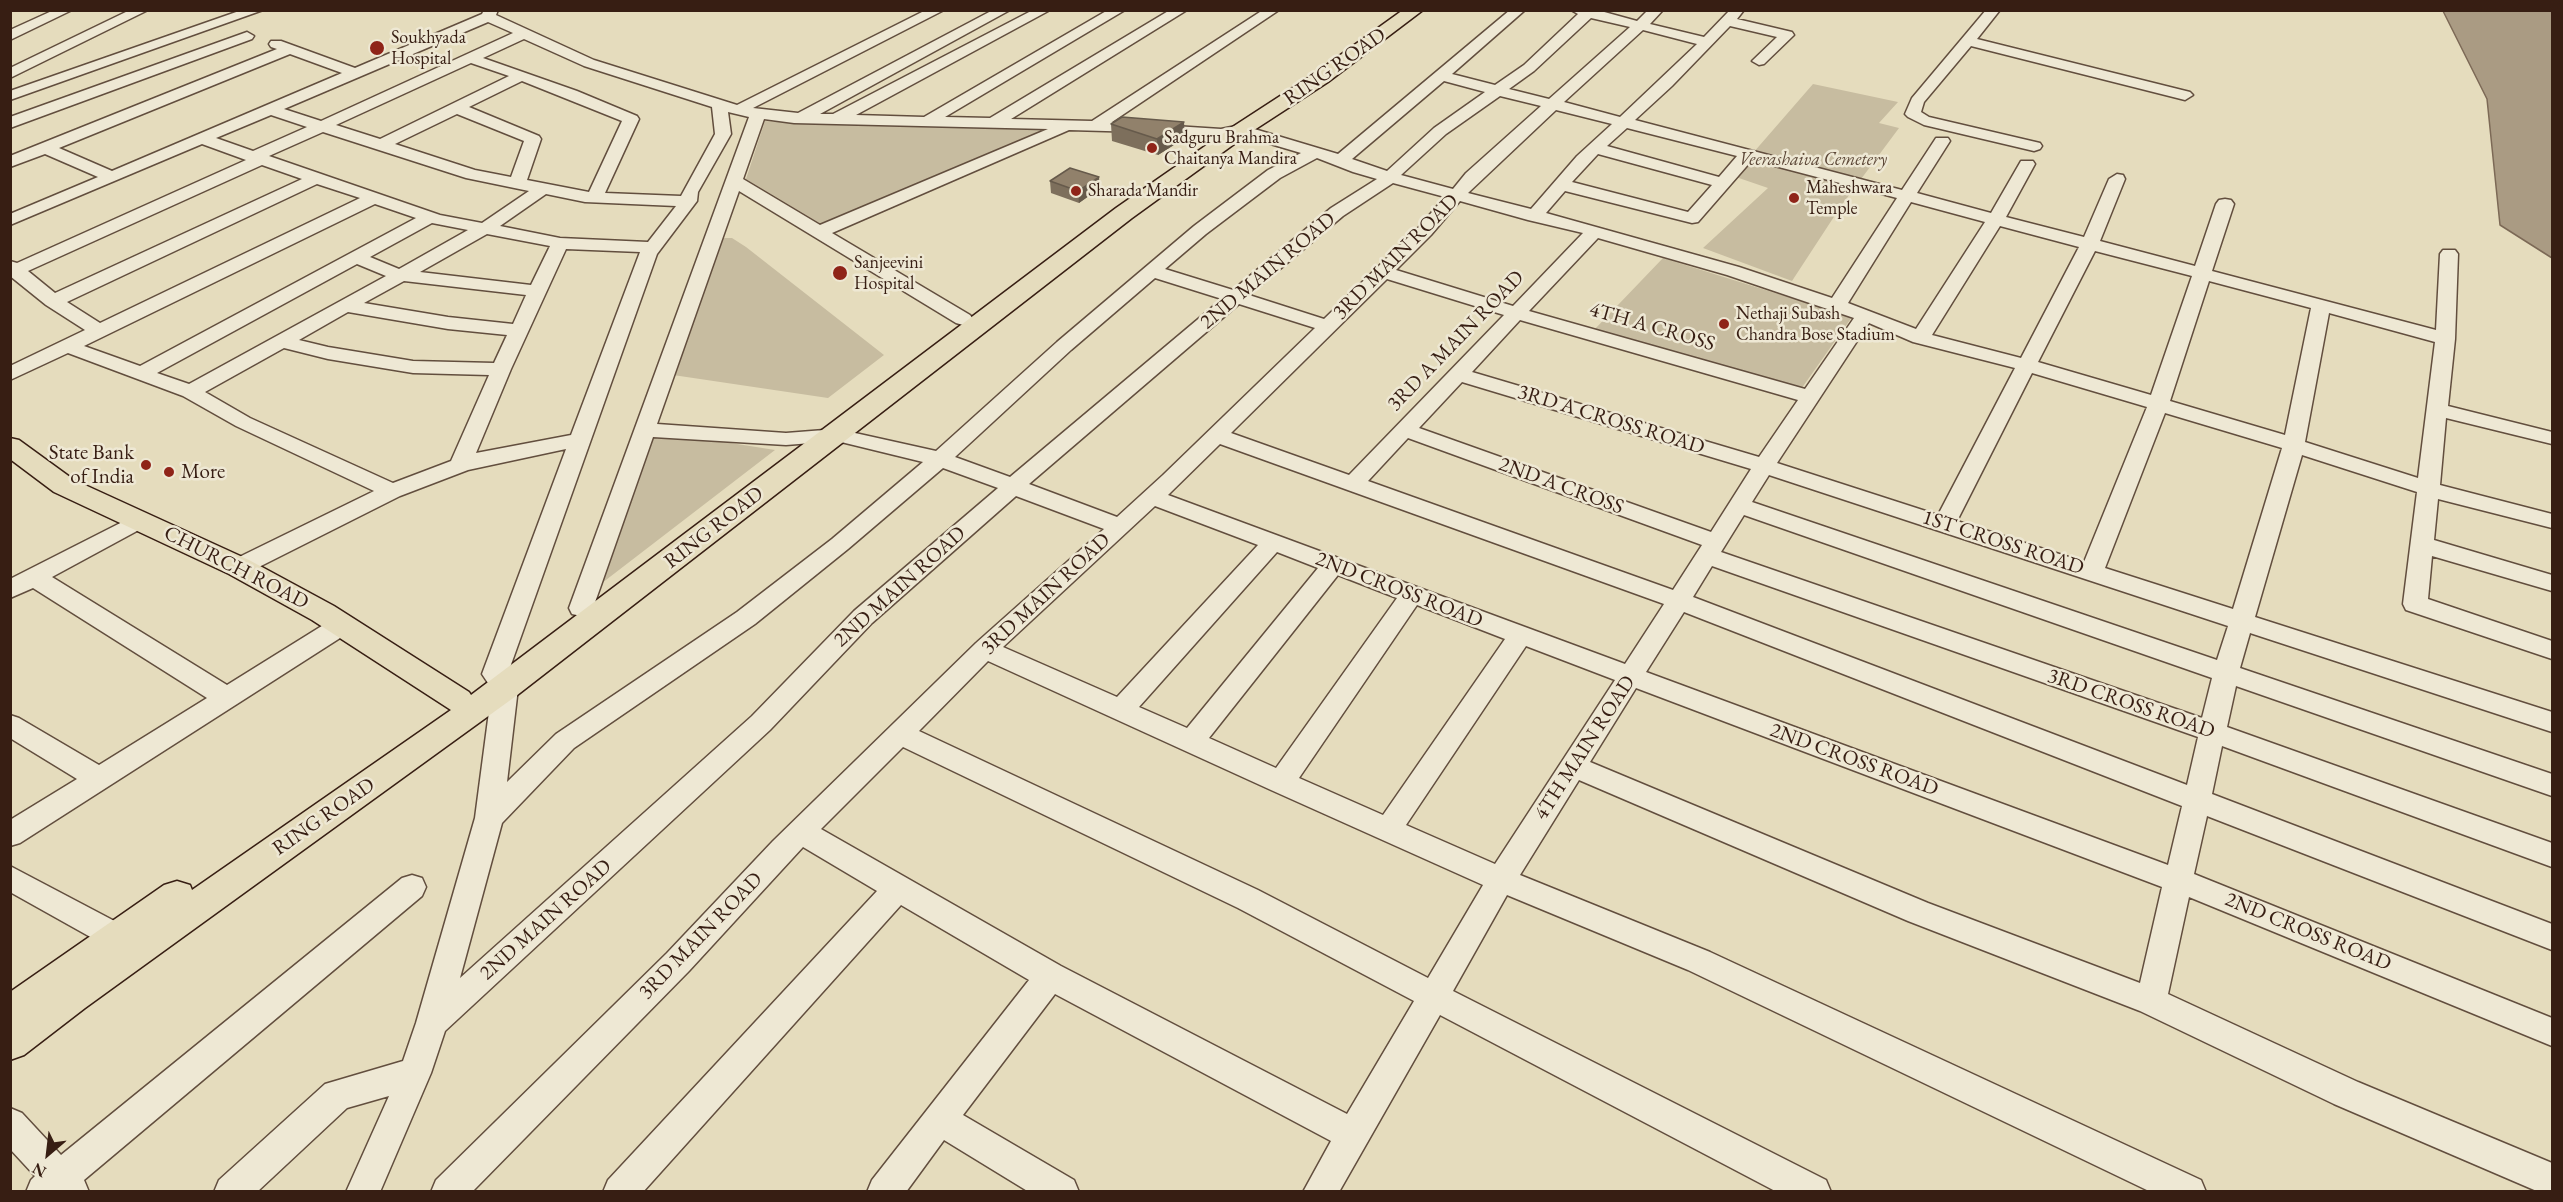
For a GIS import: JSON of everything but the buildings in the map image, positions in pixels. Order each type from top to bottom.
[{"type":"main road","name":"RING ROAD","points":[[10,1042],[127,943],[458,700],[500,681],[581,608],[802,439],[1213,132],[1291,81],[1389,10]]},
{"type":"main road","name":"RING ROAD","points":[[10,1014],[127,943],[500,681],[837,435],[1124,213],[1241,130],[1295,97],[1415,10]]},
{"type":"main road","name":"CHURCH ROAD","points":[[10,446],[64,486],[239,567],[342,625],[458,700]]},
{"type":"street","points":[[10,36],[66,10]]},
{"type":"street","points":[[10,74],[142,10]]},
{"type":"street","points":[[10,96],[256,10]]},
{"type":"street","points":[[363,1191],[415,1073],[432,1023],[489,818],[500,681],[580,440],[650,247],[688,201],[690,192],[739,108],[938,10]]},
{"type":"street","points":[[801,118],[1004,10]]},
{"type":"street","points":[[836,119],[1044,10]]},
{"type":"street","points":[[926,122],[1119,10]]},
{"type":"street","points":[[992,123],[1181,10]]},
{"type":"street","points":[[1095,126],[1273,10]]},
{"type":"street","points":[[1341,160],[1388,118],[1519,10]]},
{"type":"street","points":[[1994,10],[1917,101],[1913,114],[1924,120],[2034,146]]},
{"type":"street","points":[[1586,11],[1649,18],[1708,42]]},
{"type":"street","name":"2ND MAIN ROAD","points":[[432,1023],[760,723],[863,617],[1011,488],[1337,212],[1390,178],[1400,166],[1440,131],[1529,68],[1586,11]]},
{"type":"street","points":[[10,220],[271,110],[489,14],[524,34],[589,63],[680,93],[739,108],[801,118],[1070,125],[1213,132],[1241,130],[1341,160],[1359,169],[1390,178],[1595,231],[1733,271],[1865,315],[1920,338],[2026,365],[2294,445],[2456,497],[2553,521]]},
{"type":"street","points":[[1534,216],[1596,148],[1733,16],[1787,34],[1759,61]]},
{"type":"street","name":"3RD MAIN ROAD","points":[[448,1191],[678,962],[801,832],[985,649],[1217,435],[1383,272],[1458,196],[1472,177],[1649,18]]},
{"type":"street","points":[[218,25],[356,73]]},
{"type":"street","points":[[97,330],[53,301],[13,268],[258,158],[321,126],[524,34]]},
{"type":"street","points":[[13,121],[247,36]]},
{"type":"street","points":[[1967,41],[2186,95]]},
{"type":"street","points":[[10,162],[290,49]]},
{"type":"street","points":[[471,57],[572,94],[631,119],[595,197]]},
{"type":"street","points":[[379,146],[522,76]]},
{"type":"street","points":[[1441,76],[2201,272],[2445,339]]},
{"type":"street","points":[[457,108],[533,139],[518,182]]},
{"type":"street","points":[[581,608],[734,181],[739,108]]},
{"type":"street","points":[[271,110],[472,174],[595,197],[688,201]]},
{"type":"street","points":[[819,232],[1070,125]]},
{"type":"street","points":[[202,139],[430,217],[560,243],[650,247]]},
{"type":"street","points":[[1837,305],[1942,141]]},
{"type":"street","points":[[45,148],[113,177]]},
{"type":"street","points":[[1596,148],[1723,183]]},
{"type":"street","points":[[489,818],[565,741],[746,618],[840,544],[940,459],[1064,346],[1152,271],[1274,174],[1314,153]]},
{"type":"street","points":[[1562,184],[1692,218],[1748,154]]},
{"type":"street","points":[[1920,338],[1996,219],[2027,164]]},
{"type":"street","points":[[53,301],[314,178]]},
{"type":"street","points":[[1944,524],[2090,243],[2117,179]]},
{"type":"street","points":[[734,181],[963,319]]},
{"type":"street","points":[[190,392],[484,229],[544,188]]},
{"type":"street","points":[[10,374],[372,199]]},
{"type":"street","points":[[2092,572],[2158,405],[2225,204]]},
{"type":"street","points":[[142,373],[430,217]]},
{"type":"street","name":"3RD A MAIN ROAD","points":[[1353,484],[1595,231]]},
{"type":"street","points":[[460,465],[501,369],[560,243]]},
{"type":"street","points":[[2449,254],[2445,339],[2415,604],[2553,650]]},
{"type":"street","points":[[356,257],[399,275],[538,291]]},
{"type":"street","points":[[1152,271],[1328,326]]},
{"type":"street","name":"4TH A CROSS","points":[[1383,272],[1516,313],[1809,397]]},
{"type":"street","points":[[2151,1001],[2226,672],[2294,445],[2321,305]]},
{"type":"street","points":[[345,306],[448,323],[520,330]]},
{"type":"street","name":"4TH MAIN ROAD","points":[[1320,1191],[1501,880],[1764,466],[1865,315]]},
{"type":"street","points":[[281,341],[328,353],[413,367],[501,369]]},
{"type":"street","points":[[68,346],[190,392],[243,422],[393,491]]},
{"type":"street","name":"3RD A CROSS ROAD","points":[[1458,374],[1764,466]]},
{"type":"street","points":[[2438,410],[2553,438]]},
{"type":"street","points":[[645,430],[802,439],[837,435],[940,459],[1011,488],[1119,526]]},
{"type":"street","name":"2ND A CROSS","points":[[1405,430],[1712,549]]},
{"type":"street","points":[[1217,435],[1679,601],[2553,937]]},
{"type":"street","points":[[239,567],[393,491],[460,465],[484,458],[580,440]]},
{"type":"street","name":"1ST CROSS ROAD","points":[[1764,466],[2553,722]]},
{"type":"street","name":"2ND CROSS ROAD","points":[[1152,497],[1630,678],[2177,880],[2553,1032]]},
{"type":"street","points":[[1739,505],[2553,785]]},
{"type":"street","points":[[10,590],[140,520]]},
{"type":"street","points":[[1121,710],[1273,543]]},
{"type":"street","points":[[2423,545],[2553,583]]},
{"type":"street","name":"3RD CROSS ROAD","points":[[1712,549],[2553,855]]},
{"type":"street","points":[[1191,741],[1333,565]]},
{"type":"street","points":[[34,577],[227,698]]},
{"type":"street","points":[[1281,782],[1412,596]]},
{"type":"street","points":[[10,835],[342,625]]},
{"type":"street","points":[[1388,830],[1520,636]]},
{"type":"street","points":[[985,649],[1501,880],[1699,961],[2189,1191]]},
{"type":"street","points":[[10,725],[99,779]]},
{"type":"street","points":[[901,734],[1248,899],[1634,1101],[1814,1191]]},
{"type":"street","points":[[1574,766],[1897,903],[2151,1001],[2346,1093],[2553,1180]]},
{"type":"street","points":[[801,832],[1050,976],[1353,1135]]},
{"type":"street","points":[[10,878],[127,943]]},
{"type":"street","points":[[10,1124],[58,1187],[412,887]]},
{"type":"street","points":[[620,1191],[898,888]]},
{"type":"street","points":[[884,1191],[1050,976]]},
{"type":"street","points":[[231,1191],[337,1095],[415,1073]]},
{"type":"street","points":[[940,1119],[1062,1191]]},
{"type":"green space","name":"Veerashaiva Cemetery","points":[[1813,84],[1898,102],[1879,123],[1899,128],[1841,206],[1792,281],[1703,248],[1768,188],[1733,176]]},
{"type":"green space","points":[[765,121],[1048,129],[823,225],[746,179]]},
{"type":"green space","points":[[723,238],[732,238],[746,247],[884,355],[828,398],[673,375]]},
{"type":"green space","name":"Nethaji Subash Chandra Bose Stadium","points":[[1663,258],[1852,317],[1799,392],[1594,330]]},
{"type":"green space","points":[[655,431],[775,450],[602,583]]},
{"type":"shaded area","points":[[2443,11],[2552,11],[2552,258],[2500,225],[2487,99]]},
{"type":"place","name":"Soukhyada Hospital","points":[[377,48]]},
{"type":"place","name":"Sadguru Brahma Chaitanya Mandira","points":[[1152,148]]},
{"type":"place","name":"Sharada Mandir","points":[[1076,191]]},
{"type":"place","name":"Maheshwara Temple","points":[[1794,198]]},
{"type":"place","name":"Sanjeevini Hospital","points":[[840,273]]},
{"type":"place","name":"Nethaji Subash Chandra Bose Stadium","points":[[1724,324]]},
{"type":"place","name":"State Bank of India","points":[[146,465]]},
{"type":"place","name":"More","points":[[169,472]]}]
